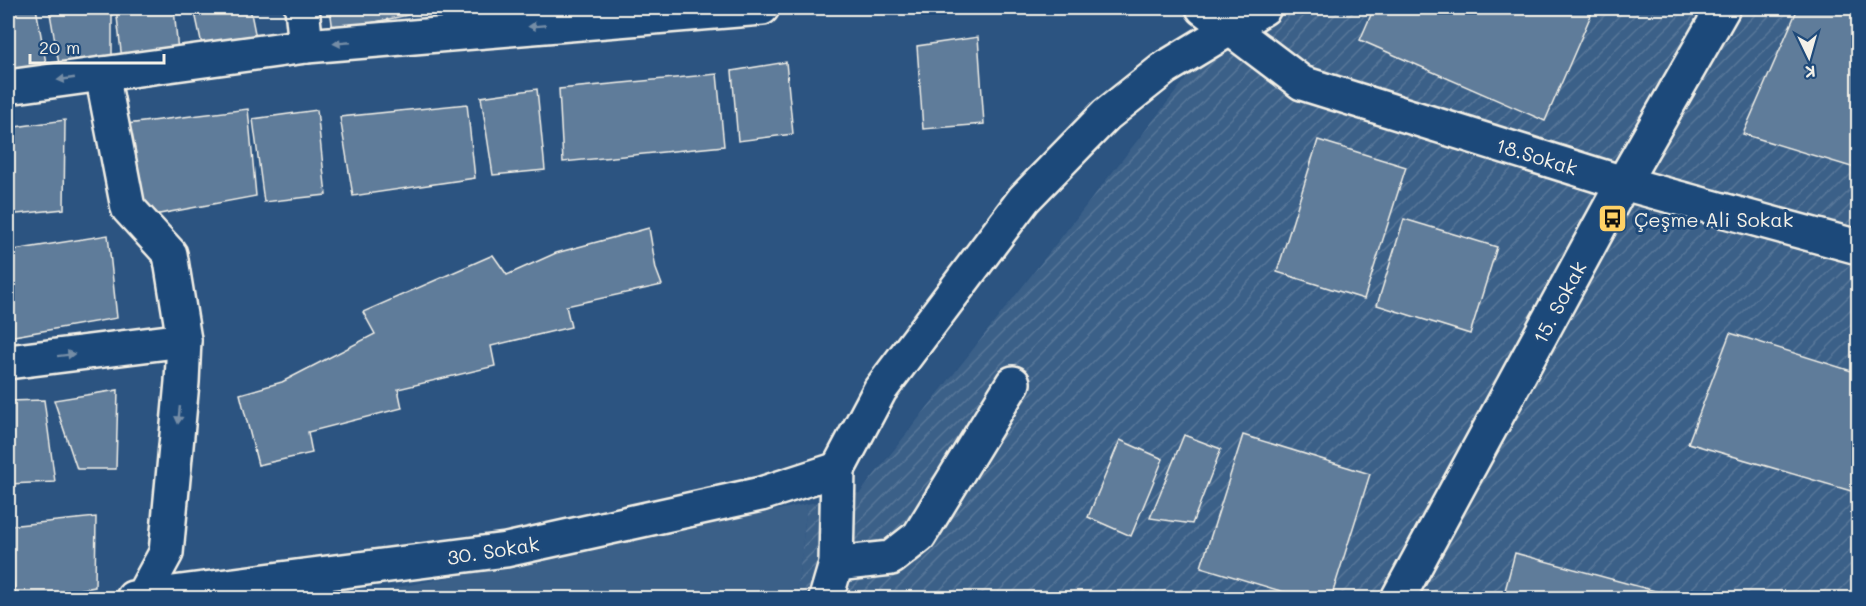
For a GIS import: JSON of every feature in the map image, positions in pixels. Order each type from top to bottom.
[{"type":"street","points":[[302,8],[306,46]]},
{"type":"street","points":[[8,87],[306,46],[762,8]]},
{"type":"street","name":"18.Sokak","points":[[1203,8],[1302,82],[1623,183],[1858,247]]},
{"type":"street","points":[[826,598],[836,564],[838,469],[880,390],[1024,199],[1106,115],[1165,68],[1264,8]]},
{"type":"street","name":"15. Sokak","points":[[1398,598],[1623,183],[1723,8]]},
{"type":"street","points":[[102,74],[128,208],[170,254],[184,340],[166,553],[137,598]]},
{"type":"street","points":[[8,362],[184,340]]},
{"type":"street","points":[[836,564],[891,558],[919,536],[1013,383]]},
{"type":"street","name":"30. Sokak","points":[[137,598],[506,550],[761,494],[838,469]]},
{"type":"shaded area","points":[[1227,8],[1858,8],[1858,598],[794,598],[797,593],[807,504],[860,493],[1185,80]]},
{"type":"shaded area","points":[[807,504],[797,593],[794,598],[346,598]]},
{"type":"building","points":[[8,8],[36,8],[46,63],[8,71]]},
{"type":"building","points":[[49,8],[112,8],[112,62],[60,70]]},
{"type":"building","points":[[116,8],[174,8],[178,52],[122,60]]},
{"type":"building","points":[[194,8],[250,8],[256,38],[202,45]]},
{"type":"building","points":[[330,8],[407,8],[408,15],[333,31]]},
{"type":"building","points":[[1374,8],[1594,8],[1545,121],[1360,40]]},
{"type":"building","points":[[1798,8],[1858,8],[1858,169],[1743,134]]},
{"type":"building","points":[[978,37],[984,124],[923,129],[917,46]]},
{"type":"building","points":[[786,62],[793,134],[738,141],[732,71]]},
{"type":"building","points":[[717,74],[724,146],[563,162],[559,89]]},
{"type":"building","points":[[537,89],[545,170],[493,175],[481,97]]},
{"type":"building","points":[[467,104],[475,178],[353,196],[340,117]]},
{"type":"building","points":[[248,109],[256,196],[143,217],[127,124]]},
{"type":"building","points":[[317,110],[326,195],[264,202],[253,119]]},
{"type":"building","points":[[65,120],[64,209],[8,215],[8,128]]},
{"type":"building","points":[[1318,140],[1406,167],[1364,299],[1277,272]]},
{"type":"building","points":[[1404,219],[1497,247],[1470,334],[1377,305]]},
{"type":"building","points":[[649,228],[656,269],[662,285],[566,306],[571,327],[491,346],[495,366],[398,389],[402,408],[308,432],[312,453],[258,465],[240,394],[282,382],[375,334],[363,312],[493,255],[507,275],[556,253]]},
{"type":"building","points":[[108,235],[117,318],[8,337],[8,251]]},
{"type":"building","points":[[1730,333],[1858,373],[1858,493],[1688,443]]},
{"type":"building","points":[[118,390],[116,469],[77,469],[54,400]]},
{"type":"building","points":[[44,400],[55,482],[8,484],[8,401]]},
{"type":"building","points":[[1184,435],[1221,449],[1192,524],[1150,518]]},
{"type":"building","points":[[1243,435],[1370,474],[1331,598],[1304,598],[1201,567]]},
{"type":"building","points":[[1120,440],[1163,459],[1131,536],[1088,517]]},
{"type":"building","points":[[96,517],[95,587],[30,598],[16,598],[8,550],[8,526]]},
{"type":"building","points":[[1515,553],[1681,598],[1503,598]]},
{"type":"place","name":"Çeşme Ali Sokak","points":[[1613,219]]}]
